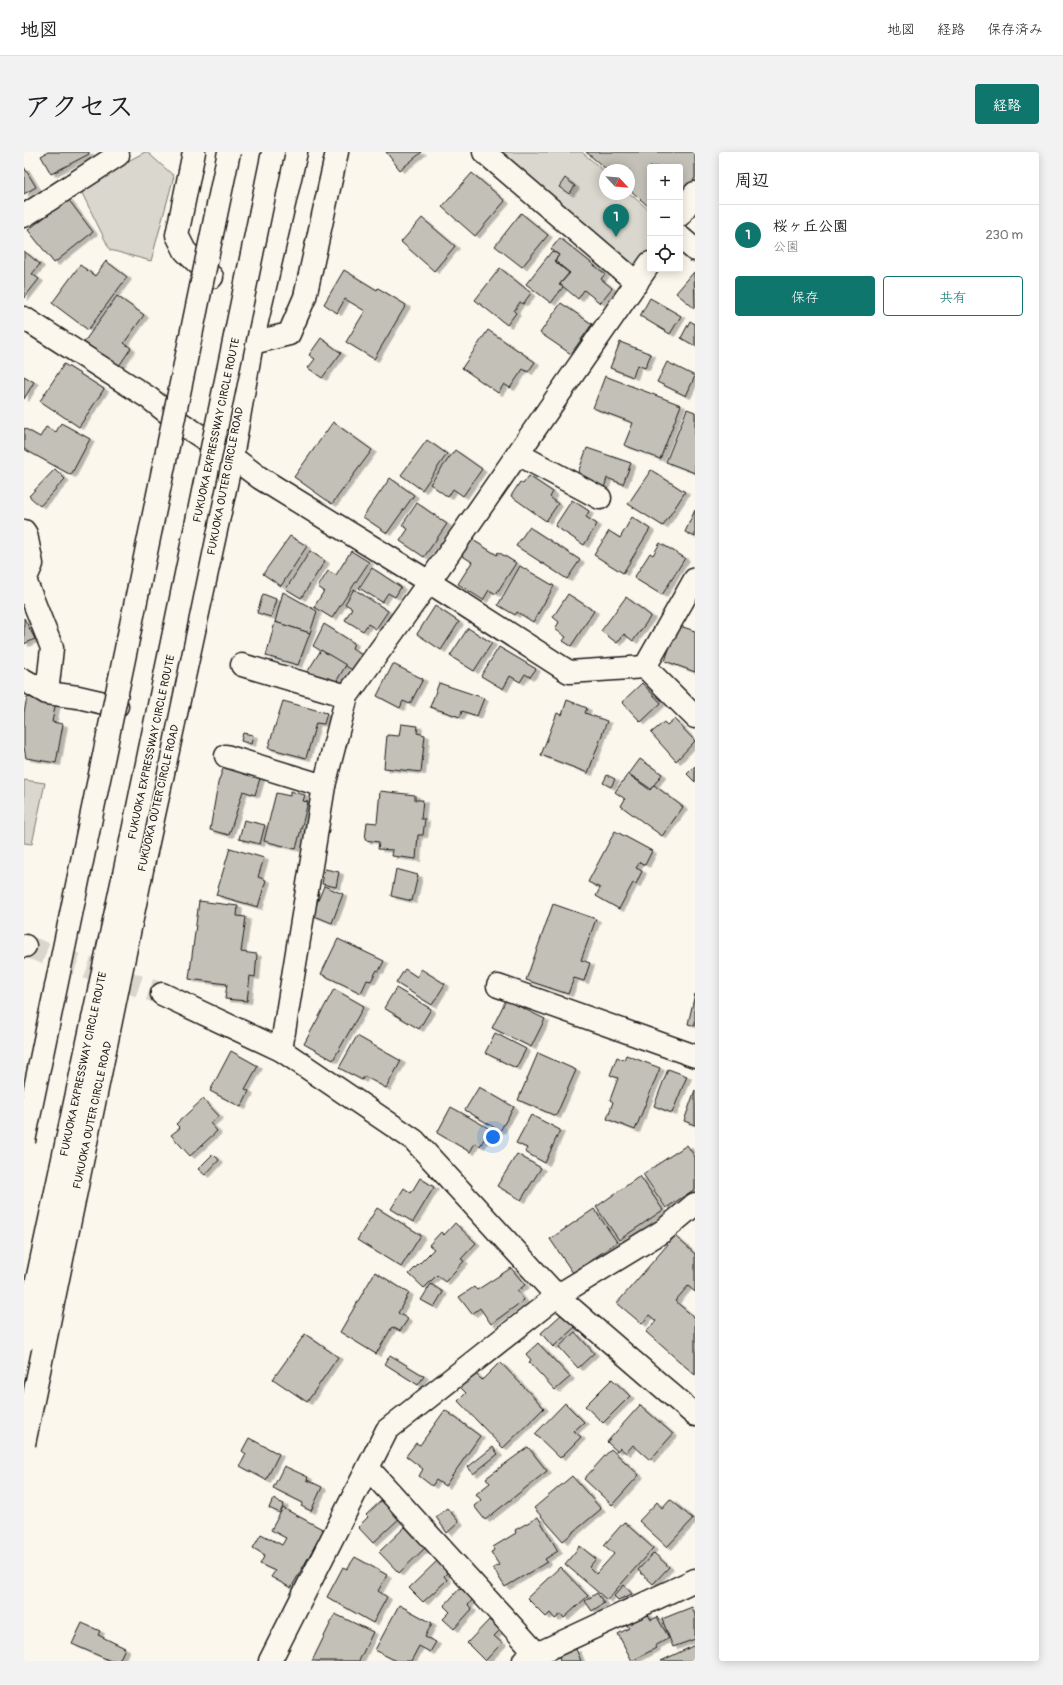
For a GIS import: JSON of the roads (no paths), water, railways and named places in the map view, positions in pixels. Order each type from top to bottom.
[{"type":"main road","points":[[194,152],[177,235],[184,251],[212,277]]},
{"type":"main road","points":[[24,1139],[229,152]]},
{"type":"main road","points":[[24,1139],[117,706],[172,460],[178,422],[212,277],[239,152]]},
{"type":"main road","name":"FUKUOKA EXPRESSWAY CIRCLE ROUTE","points":[[24,1341],[132,841],[273,152]]},
{"type":"main road","name":"FUKUOKA OUTER CIRCLE ROAD","points":[[24,1444],[143,865],[232,457],[252,343],[296,152]]},
{"type":"main road","points":[[252,343],[289,334],[305,297],[337,152]]},
{"type":"main road","points":[[484,152],[637,283]]},
{"type":"main road","points":[[24,216],[120,153]]},
{"type":"main road","points":[[683,211],[695,193]]},
{"type":"main road","points":[[683,239],[695,250]]},
{"type":"main road","points":[[281,1050],[324,786],[347,696],[429,582],[647,268]]},
{"type":"main road","points":[[24,318],[149,398],[178,422],[232,457],[260,478],[429,582],[569,672],[645,667],[695,717]]},
{"type":"main road","points":[[518,454],[600,498]]},
{"type":"main road","points":[[24,532],[26,534],[32,564],[25,580],[52,648],[47,693]]},
{"type":"main road","points":[[645,667],[695,579]]},
{"type":"main road","points":[[242,665],[347,696]]},
{"type":"main road","points":[[24,680],[47,693],[78,697],[117,706]]},
{"type":"main road","points":[[226,756],[324,786]]},
{"type":"main road","points":[[498,986],[695,1056]]},
{"type":"main road","points":[[162,994],[281,1050],[414,1140],[557,1296],[695,1415]]},
{"type":"main road","points":[[270,1661],[387,1430],[557,1296],[662,1231],[695,1204]]},
{"type":"main road","points":[[368,1468],[530,1658],[695,1580]]},
{"type":"tunnel","points":[[25,946],[162,994]]},
{"type":"place","name":"桜ヶ丘公園","points":[[616,237]]}]
